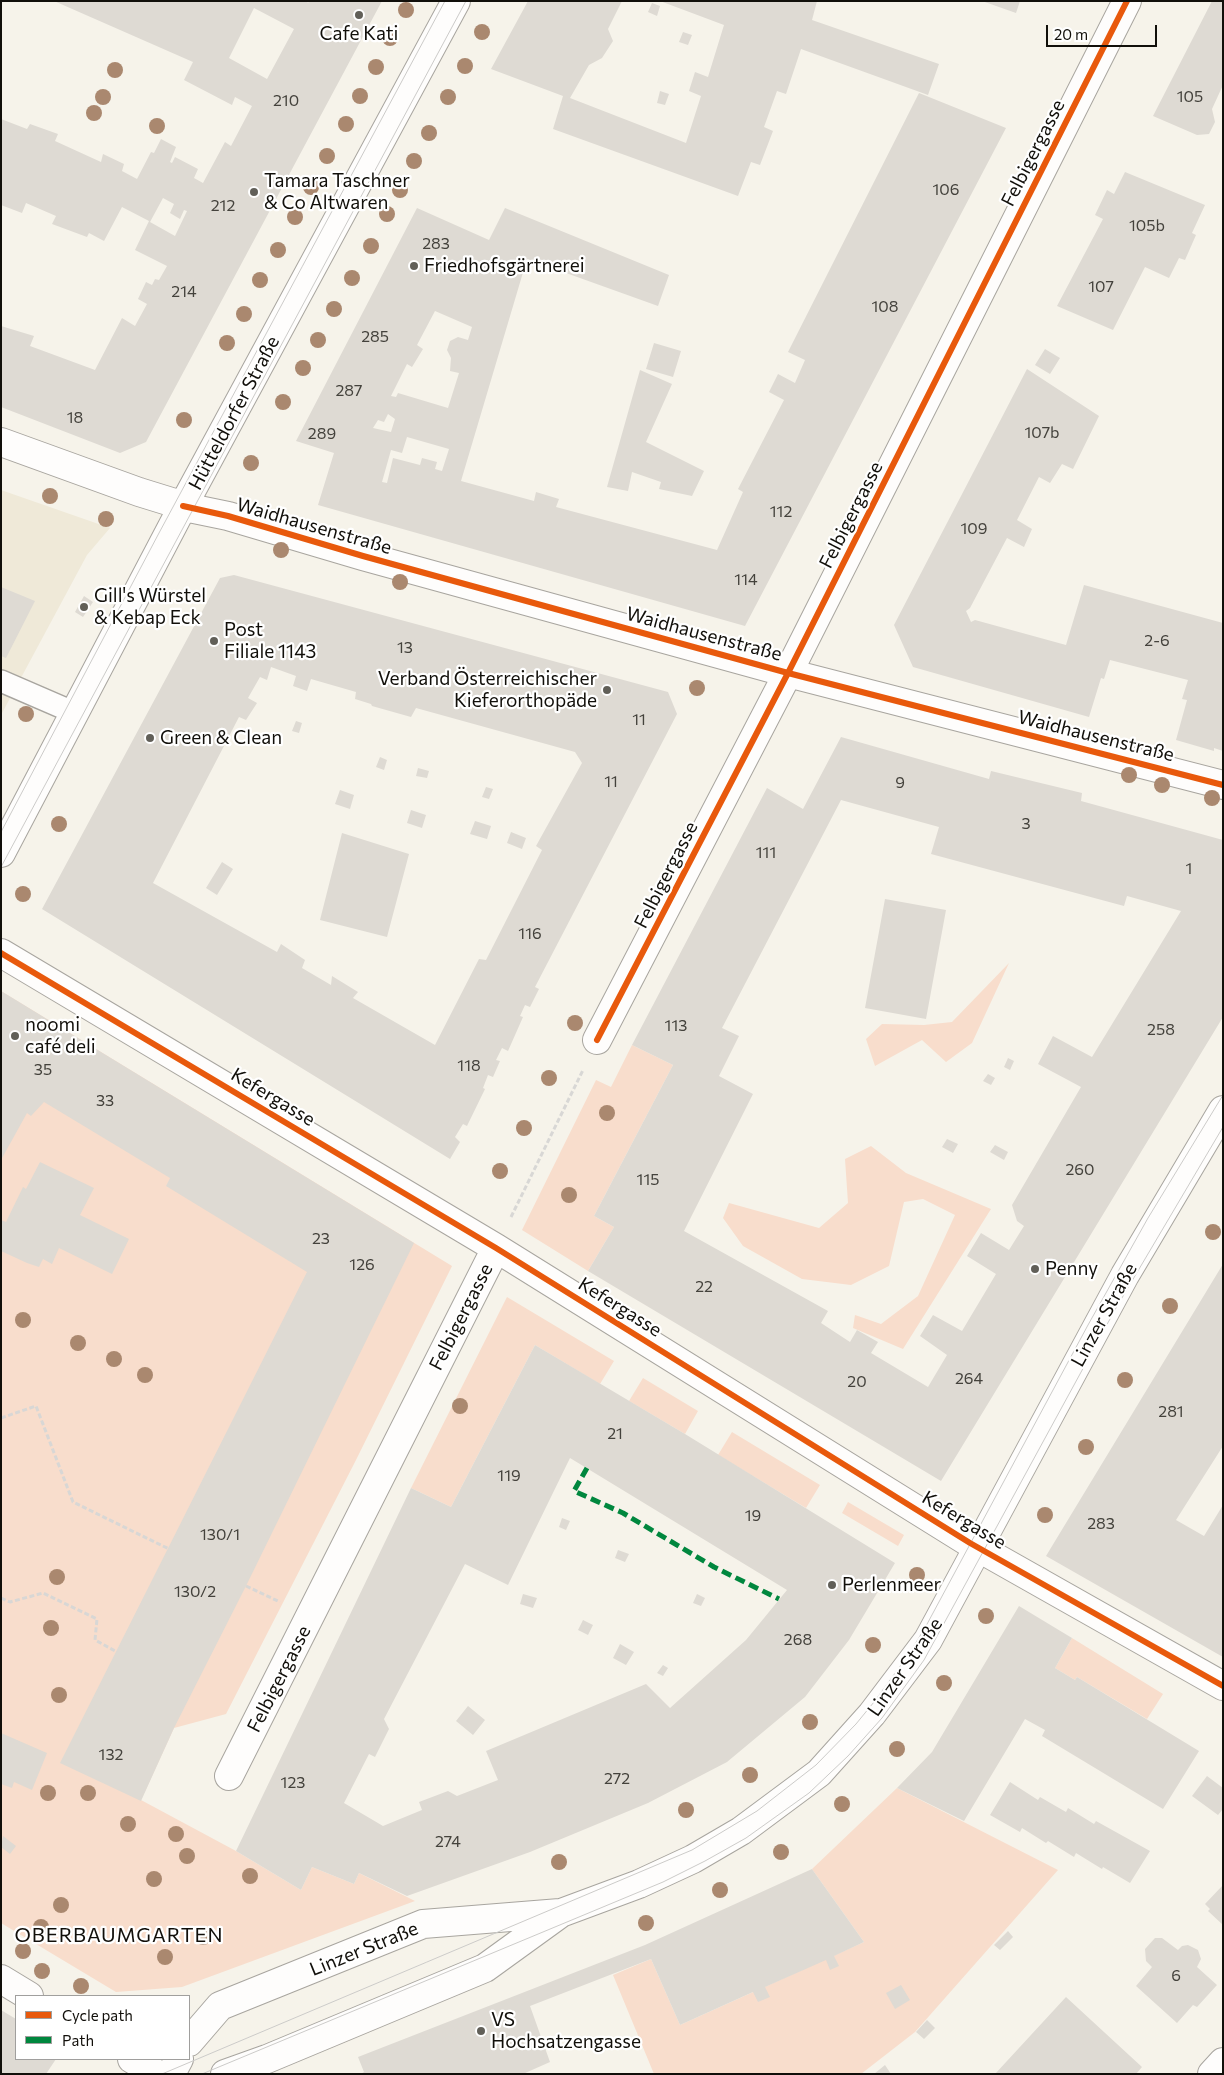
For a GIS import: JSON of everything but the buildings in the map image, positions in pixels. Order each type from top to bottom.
[{"type":"street","name":"Hütteldorfer Straße","points":[[1,853],[184,506],[456,1]]},
{"type":"street","name":"Felbigergasse","points":[[597,1040],[788,673],[1127,1]]},
{"type":"street","name":"Waidhausenstraße","points":[[1,442],[139,492],[184,506],[228,516],[372,558],[788,673],[1222,784]]},
{"type":"street","name":"Kefergasse","points":[[1,953],[496,1248],[978,1547],[1223,1686]]},
{"type":"street","name":"Linzer Straße","points":[[225,2074],[268,2059],[485,1968],[561,1913],[639,1884],[693,1859],[741,1831],[818,1773],[872,1714],[928,1640],[1125,1275],[1223,1110]]},
{"type":"street","name":"Felbigergasse","points":[[229,1776],[496,1248]]},
{"type":"street","name":"Linzer Straße","points":[[190,2041],[220,2006],[423,1924],[561,1913]]},
{"type":"street","points":[[1,1979],[27,1995]]},
{"type":"street","points":[[134,2060],[157,2074]]},
{"type":"street","points":[[171,2074],[178,2060]]},
{"type":"street","points":[[1212,2074],[1223,2062]]},
{"type":"lane","points":[[1,681],[75,713]]},
{"type":"path","points":[[1,1418],[36,1406],[73,1502],[169,1548]]},
{"type":"path","points":[[246,1586],[283,1603]]},
{"type":"path","points":[[1,1598],[10,1602],[43,1593],[97,1619],[95,1640],[117,1652]]},
{"type":"shaded area","points":[[1,490],[110,528],[87,555],[1,715]]},
{"type":"shaded area","points":[[1009,963],[972,1043],[946,1062],[922,1040],[875,1066],[866,1039],[882,1024],[924,1025],[952,1022]]},
{"type":"shaded area","points":[[1,991],[452,1266],[356,1460],[226,1714],[174,1728],[141,1800],[236,1851],[301,1890],[312,1867],[354,1884],[359,1873],[415,1901],[182,1987],[116,1992],[1,1923]]},
{"type":"shaded area","points":[[632,1045],[673,1065],[594,1216],[614,1227],[588,1271],[522,1230],[596,1080],[611,1087]]},
{"type":"shaded area","points":[[871,1146],[906,1173],[991,1209],[903,1349],[853,1328],[855,1315],[881,1324],[918,1296],[955,1215],[923,1199],[904,1202],[889,1266],[851,1285],[802,1279],[743,1246],[723,1218],[729,1203],[819,1228],[848,1203],[845,1159]]},
{"type":"shaded area","points":[[507,1297],[614,1361],[600,1384],[535,1345],[451,1507],[411,1488]]},
{"type":"shaded area","points":[[643,1378],[698,1411],[685,1434],[629,1401]]},
{"type":"shaded area","points":[[732,1432],[820,1485],[806,1508],[718,1455]]},
{"type":"shaded area","points":[[848,1502],[904,1535],[898,1546],[842,1513]]},
{"type":"shaded area","points":[[1072,1638],[1163,1694],[1147,1719],[1077,1677],[1075,1680],[1055,1668]]},
{"type":"shaded area","points":[[897,1788],[1058,1870],[915,2032],[861,2074],[654,2074],[613,1975],[651,1959],[680,2025],[864,1942],[812,1869]]},
{"type":"tram line","points":[[1,832],[159,533],[445,1]]},
{"type":"tram line","points":[[1,867],[466,1]]},
{"type":"tram line","points":[[162,2074],[692,1850],[757,1811],[816,1765],[856,1724],[909,1654],[1148,1218],[1223,1095]]},
{"type":"tram line","points":[[202,2074],[663,1882],[746,1838],[809,1793],[848,1756],[882,1718],[924,1660],[1116,1308],[1223,1127]]},
{"type":"marked path","points":[[587,1468],[574,1491],[623,1513],[714,1567],[779,1599]]},
{"type":"cycle path","points":[[597,1040],[788,673],[1127,1]]},
{"type":"cycle path","points":[[183,506],[228,516],[363,556],[788,673],[1223,785]]},
{"type":"cycle path","points":[[1,953],[496,1248],[970,1543],[1223,1686]]},
{"type":"place","name":"Cafe Kati","points":[[359,15]]},
{"type":"place","name":"Tamara Taschner & Co Altwaren","points":[[254,192]]},
{"type":"place","name":"Friedhofsgärtnerei","points":[[414,266]]},
{"type":"place","name":"Gill's Würstel & Kebap Eck","points":[[84,607]]},
{"type":"place","name":"Post Filiale 1143","points":[[214,641]]},
{"type":"place","name":"Verband Österreichischer Kieferorthopäde","points":[[607,690]]},
{"type":"place","name":"Green & Clean","points":[[150,738]]},
{"type":"place","name":"noomi café deli","points":[[15,1036]]},
{"type":"place","name":"Penny","points":[[1035,1269]]},
{"type":"place","name":"Perlenmeer","points":[[832,1585]]},
{"type":"place","name":"VS Hochsatzengasse","points":[[481,2031]]},
{"type":"district","name":"OBERBAUMGARTEN","points":[[119,1935]]}]
